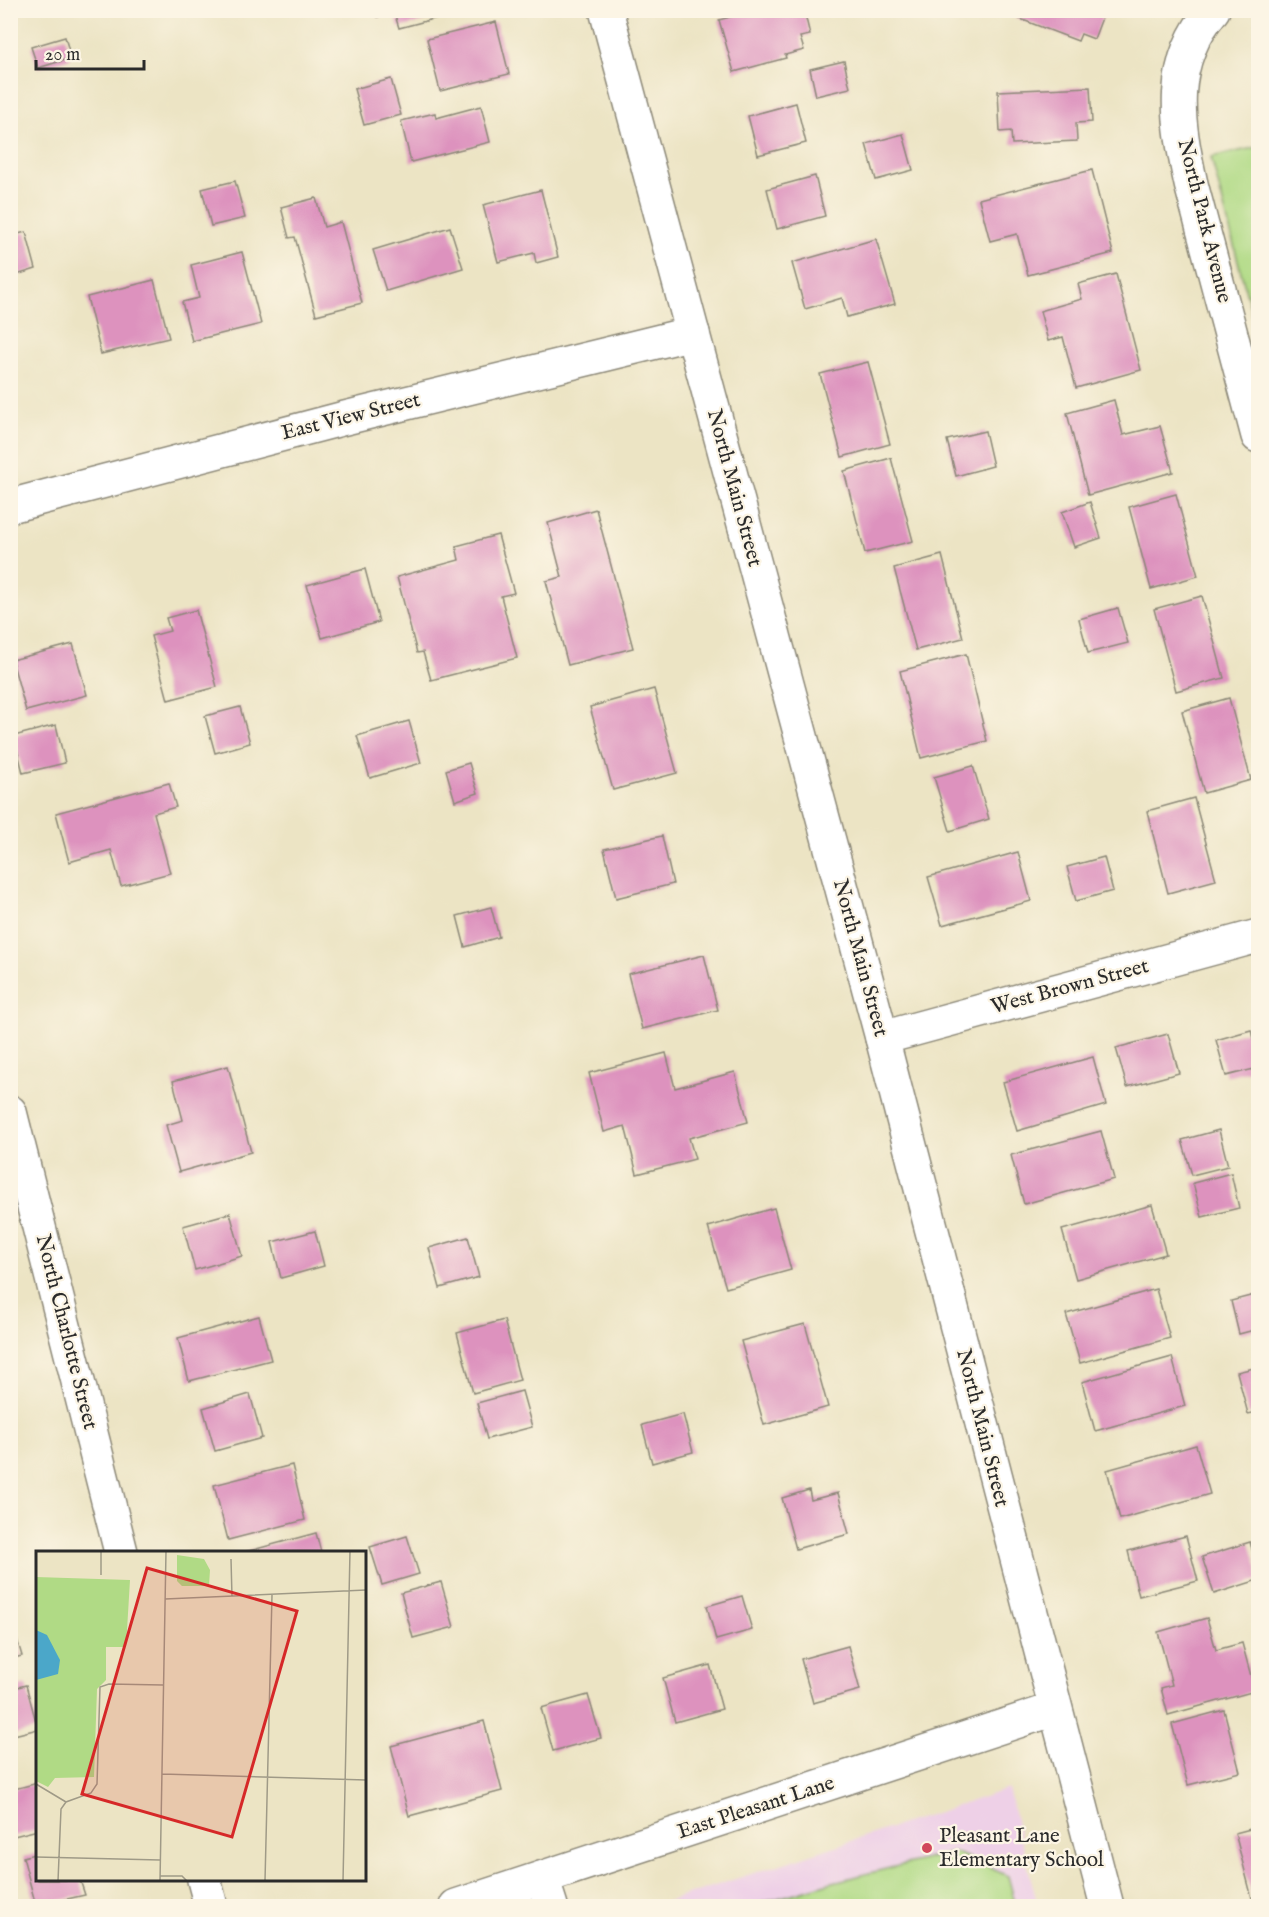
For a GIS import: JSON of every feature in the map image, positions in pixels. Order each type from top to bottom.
[{"type":"street","name":"North Main Street","points":[[606,10],[882,1038],[1107,1906]]},
{"type":"street","name":"North Park Avenue","points":[[1213,10],[1191,41],[1183,64],[1179,112],[1191,184],[1258,436]]},
{"type":"street","name":"East View Street","points":[[10,506],[341,419],[693,333]]},
{"type":"street","name":"West Brown Street","points":[[882,1038],[1258,936]]},
{"type":"street","name":"North Charlotte Street","points":[[10,1112],[122,1551]]},
{"type":"street","name":"East Pleasant Lane","points":[[456,1906],[547,1892],[1055,1709]]},
{"type":"street","points":[[204,1881],[211,1906]]},
{"type":"shaded area","name":"Pleasant Lane Elementary School","points":[[1008,1789],[1038,1906],[654,1906]]},
{"type":"green space","points":[[1258,147],[1258,338],[1211,157]]},
{"type":"green space","points":[[955,1852],[1008,1876],[1016,1906],[752,1906],[829,1883]]},
{"type":"building","points":[[375,10],[439,10],[441,17],[399,28],[394,12],[377,17]]},
{"type":"building","points":[[755,10],[804,10],[810,35],[800,37],[804,50],[785,55],[786,58],[734,72],[719,20]]},
{"type":"building","points":[[1017,10],[1105,10],[1094,39],[1081,34],[1078,41],[1015,17]]},
{"type":"building","points":[[496,22],[509,74],[440,91],[427,39]]},
{"type":"building","points":[[65,37],[71,58],[38,68],[31,47]]},
{"type":"building","points":[[844,61],[850,88],[816,96],[810,69]]},
{"type":"building","points":[[391,79],[401,115],[364,125],[354,89]]},
{"type":"building","points":[[1090,87],[1092,122],[1076,123],[1077,141],[1012,144],[1011,131],[1000,132],[998,91]]},
{"type":"building","points":[[796,103],[806,143],[758,155],[748,116]]},
{"type":"building","points":[[481,106],[490,142],[411,162],[401,121],[435,113],[436,118]]},
{"type":"building","points":[[903,134],[913,170],[876,180],[866,144]]},
{"type":"building","points":[[1092,170],[1113,253],[1028,275],[1017,234],[990,241],[979,199]]},
{"type":"building","points":[[815,176],[825,216],[777,229],[767,189]]},
{"type":"building","points":[[235,181],[245,218],[211,226],[202,189]]},
{"type":"building","points":[[541,190],[558,257],[536,263],[534,253],[498,262],[483,205]]},
{"type":"building","points":[[316,198],[324,227],[341,222],[362,303],[316,315],[295,237],[289,238],[281,207]]},
{"type":"building","points":[[450,227],[463,268],[386,291],[373,250]]},
{"type":"building","points":[[26,232],[36,269],[10,277],[10,236]]},
{"type":"building","points":[[876,239],[895,304],[847,317],[842,298],[805,309],[792,263]]},
{"type":"building","points":[[242,252],[261,324],[192,341],[182,302],[199,298],[191,265]]},
{"type":"building","points":[[1116,274],[1141,370],[1076,388],[1063,337],[1048,341],[1040,311],[1082,299],[1078,284]]},
{"type":"building","points":[[154,280],[169,338],[101,354],[87,297]]},
{"type":"building","points":[[868,362],[890,444],[842,457],[820,374]]},
{"type":"building","points":[[1114,400],[1123,435],[1160,426],[1173,472],[1088,495],[1067,413]]},
{"type":"building","points":[[985,431],[993,466],[956,476],[947,440]]},
{"type":"building","points":[[891,458],[913,541],[865,553],[844,471]]},
{"type":"building","points":[[1176,494],[1198,576],[1151,589],[1129,507]]},
{"type":"building","points":[[1090,502],[1101,538],[1074,547],[1062,512]]},
{"type":"building","points":[[596,509],[633,648],[568,665],[546,581],[562,577],[548,523]]},
{"type":"building","points":[[498,535],[514,593],[501,596],[517,658],[431,680],[423,652],[417,653],[397,577],[459,560],[456,546]]},
{"type":"building","points":[[942,555],[963,638],[916,650],[894,568]]},
{"type":"building","points":[[365,569],[379,622],[322,638],[307,585]]},
{"type":"building","points":[[1202,596],[1224,678],[1176,691],[1154,609]]},
{"type":"building","points":[[1118,608],[1128,643],[1088,653],[1079,619]]},
{"type":"building","points":[[196,610],[217,687],[168,700],[151,636],[170,631],[166,618]]},
{"type":"building","points":[[73,644],[87,695],[26,711],[12,660]]},
{"type":"building","points":[[966,654],[987,741],[921,758],[900,671]]},
{"type":"building","points":[[654,689],[677,773],[613,790],[590,707]]},
{"type":"building","points":[[1229,698],[1251,780],[1204,793],[1182,711]]},
{"type":"building","points":[[240,707],[250,743],[215,753],[205,716]]},
{"type":"building","points":[[409,721],[421,763],[370,778],[357,736]]},
{"type":"building","points":[[56,725],[65,763],[23,773],[14,736]]},
{"type":"building","points":[[469,763],[478,793],[455,801],[446,770]]},
{"type":"building","points":[[973,766],[989,819],[950,831],[934,777]]},
{"type":"building","points":[[169,783],[176,807],[154,813],[170,873],[121,886],[111,850],[69,862],[56,813]]},
{"type":"building","points":[[1194,798],[1216,880],[1168,893],[1147,811]]},
{"type":"building","points":[[662,836],[673,884],[616,898],[604,849]]},
{"type":"building","points":[[1018,852],[1031,901],[942,925],[928,877]]},
{"type":"building","points":[[1104,857],[1113,891],[1076,901],[1067,867]]},
{"type":"building","points":[[491,907],[499,937],[465,947],[457,916]]},
{"type":"building","points":[[704,955],[718,1010],[642,1029],[628,974]]},
{"type":"building","points":[[1251,1030],[1258,1068],[1226,1076],[1216,1040]]},
{"type":"building","points":[[1168,1034],[1179,1073],[1127,1087],[1116,1048]]},
{"type":"building","points":[[666,1053],[675,1088],[735,1072],[748,1122],[689,1138],[695,1159],[637,1174],[625,1126],[604,1132],[589,1073]]},
{"type":"building","points":[[1093,1057],[1106,1105],[1017,1131],[1003,1082]]},
{"type":"building","points":[[228,1066],[251,1152],[179,1172],[166,1125],[183,1120],[173,1081]]},
{"type":"building","points":[[1219,1130],[1228,1166],[1192,1175],[1182,1140]]},
{"type":"building","points":[[1101,1131],[1114,1179],[1024,1204],[1011,1155]]},
{"type":"building","points":[[1231,1173],[1239,1208],[1202,1217],[1193,1183]]},
{"type":"building","points":[[1152,1205],[1166,1254],[1076,1279],[1062,1230]]},
{"type":"building","points":[[774,1208],[791,1270],[726,1288],[708,1227]]},
{"type":"building","points":[[230,1213],[242,1256],[195,1270],[183,1226]]},
{"type":"building","points":[[315,1231],[324,1266],[281,1278],[272,1242]]},
{"type":"building","points":[[468,1237],[479,1277],[440,1288],[429,1248]]},
{"type":"building","points":[[1156,1289],[1170,1338],[1080,1363],[1066,1314]]},
{"type":"building","points":[[1258,1294],[1258,1329],[1239,1334],[1231,1301]]},
{"type":"building","points":[[259,1316],[271,1360],[189,1381],[178,1338]]},
{"type":"building","points":[[504,1320],[520,1380],[473,1393],[457,1333]]},
{"type":"building","points":[[805,1324],[828,1407],[764,1425],[741,1341]]},
{"type":"building","points":[[1172,1357],[1185,1406],[1095,1431],[1082,1382]]},
{"type":"building","points":[[1258,1367],[1258,1412],[1248,1414],[1237,1372]]},
{"type":"building","points":[[522,1391],[532,1427],[487,1439],[477,1403]]},
{"type":"building","points":[[250,1394],[262,1438],[215,1451],[203,1408]]},
{"type":"building","points":[[683,1414],[693,1452],[652,1463],[642,1425]]},
{"type":"building","points":[[1196,1445],[1210,1494],[1120,1519],[1107,1470]]},
{"type":"building","points":[[292,1465],[305,1520],[228,1540],[214,1485]]},
{"type":"building","points":[[809,1490],[811,1500],[838,1493],[849,1534],[796,1549],[782,1498]]},
{"type":"building","points":[[316,1533],[321,1551],[249,1551]]},
{"type":"building","points":[[407,1536],[419,1574],[382,1585],[370,1547]]},
{"type":"building","points":[[1186,1536],[1198,1581],[1139,1596],[1128,1551]]},
{"type":"building","points":[[1250,1542],[1258,1569],[1258,1580],[1214,1594],[1202,1557]]},
{"type":"building","points":[[441,1582],[454,1627],[413,1638],[401,1593]]},
{"type":"building","points":[[742,1596],[752,1630],[716,1640],[707,1606]]},
{"type":"building","points":[[10,1616],[22,1656],[10,1659]]},
{"type":"building","points":[[1207,1618],[1216,1650],[1242,1643],[1255,1691],[1168,1715],[1161,1688],[1172,1685],[1158,1632]]},
{"type":"building","points":[[848,1646],[860,1690],[813,1703],[801,1659]]},
{"type":"building","points":[[710,1665],[722,1709],[675,1722],[663,1678]]},
{"type":"building","points":[[26,1685],[36,1730],[10,1736],[10,1689]]},
{"type":"building","points":[[588,1695],[601,1738],[553,1751],[541,1708]]},
{"type":"building","points":[[1224,1710],[1240,1772],[1188,1785],[1172,1724]]},
{"type":"building","points":[[484,1721],[502,1791],[409,1816],[391,1746]]},
{"type":"building","points":[[36,1784],[36,1830],[10,1837],[10,1790]]},
{"type":"building","points":[[1258,1827],[1258,1906],[1254,1906],[1235,1833]]},
{"type":"building","points":[[36,1854],[36,1881],[80,1881],[85,1895],[36,1906],[23,1857]]},
{"type":"place","name":"Pleasant Lane Elementary School","points":[[927,1848]]}]
